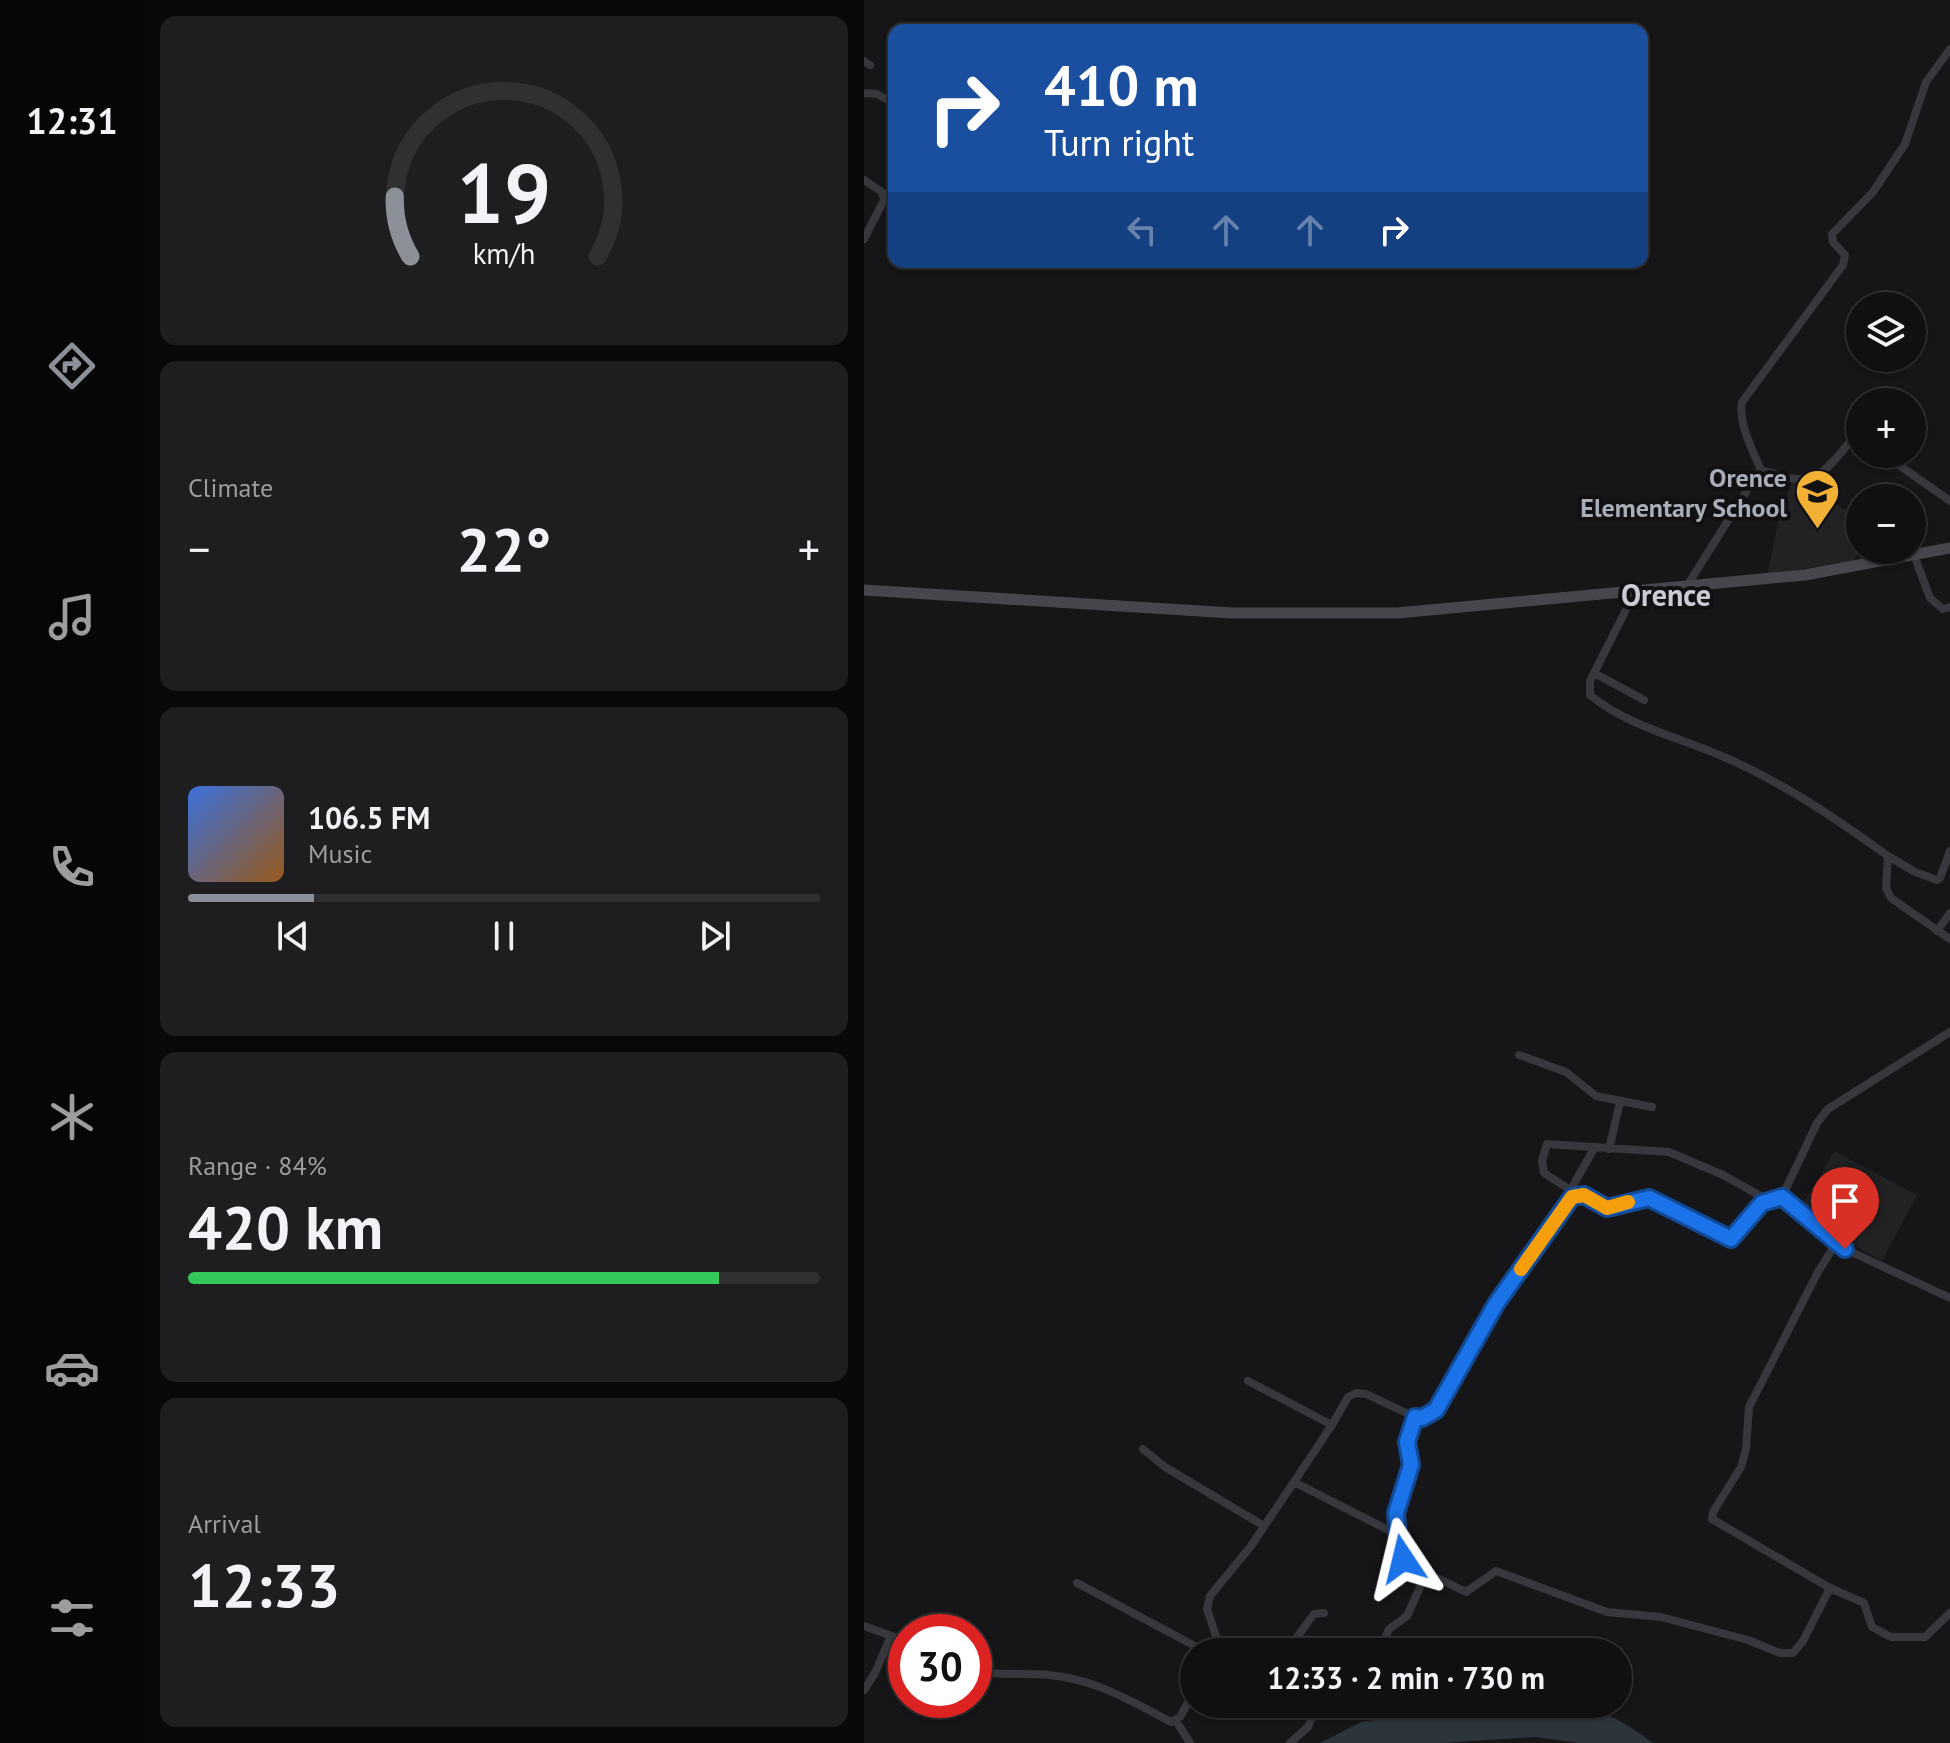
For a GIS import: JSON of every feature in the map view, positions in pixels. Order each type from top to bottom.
[{"type":"street","points":[[1761,470],[1744,424],[1742,402],[1843,265],[1845,255],[1833,242],[1832,234],[1873,192],[1899,154],[1912,130],[1926,82],[1950,49]]},
{"type":"street","points":[[864,93],[877,94],[888,100]]},
{"type":"street","points":[[864,180],[882,192],[884,200],[864,239]]},
{"type":"street","points":[[1761,470],[1795,479],[1817,476],[1834,465],[1846,448]]},
{"type":"street","points":[[1903,468],[1950,501]]},
{"type":"street","points":[[1687,586],[1761,470]]},
{"type":"street","points":[[1926,553],[1950,548]]},
{"type":"street","points":[[864,590],[1316,615],[1397,613],[1805,575],[1865,564]]},
{"type":"street","points":[[1918,564],[1933,602],[1943,609],[1950,607]]},
{"type":"street","points":[[1636,590],[1588,687],[1593,698],[1647,729],[1721,756],[1793,790],[1915,872],[1937,880],[1950,851]]},
{"type":"street","points":[[1594,673],[1644,700]]},
{"type":"street","points":[[1888,856],[1887,893],[1950,939]]},
{"type":"street","points":[[1937,931],[1950,913]]},
{"type":"street","points":[[1782,1197],[1814,1130],[1828,1109],[1950,1032]]},
{"type":"street","points":[[1519,1055],[1566,1072],[1596,1096],[1652,1107]]},
{"type":"street","points":[[1609,1149],[1620,1102]]},
{"type":"street","points":[[1768,1200],[1723,1175],[1669,1152],[1553,1142],[1544,1147],[1544,1173],[1574,1192],[1607,1208],[1640,1198],[1659,1201],[1731,1239],[1749,1216],[1768,1200],[1782,1197]]},
{"type":"street","points":[[1215,1638],[1207,1609],[1210,1596],[1264,1526],[1348,1397],[1356,1393],[1366,1394],[1415,1417],[1422,1418],[1436,1410],[1496,1304],[1574,1192],[1595,1147]]},
{"type":"street","points":[[1782,1197],[1836,1243],[1950,1298]]},
{"type":"street","points":[[1836,1243],[1749,1407],[1746,1449],[1741,1467],[1712,1515],[1717,1525],[1830,1588],[1864,1603],[1872,1627],[1891,1637],[1925,1637],[1936,1630],[1950,1613]]},
{"type":"street","points":[[1248,1381],[1332,1425]]},
{"type":"street","points":[[1415,1417],[1407,1442],[1411,1465],[1396,1513],[1400,1556],[1466,1592],[1496,1571],[1607,1612],[1661,1617],[1748,1640],[1780,1653],[1793,1653],[1803,1641],[1830,1588]]},
{"type":"street","points":[[1143,1449],[1165,1467],[1264,1526]]},
{"type":"street","points":[[1294,1482],[1398,1535]]},
{"type":"street","points":[[1385,1638],[1389,1629],[1407,1616],[1425,1572]]},
{"type":"street","points":[[1077,1583],[1182,1638]]},
{"type":"street","points":[[1296,1638],[1314,1614],[1324,1613]]},
{"type":"street","points":[[864,1626],[888,1637]]},
{"type":"street","points":[[864,1690],[888,1643]]},
{"type":"street","points":[[992,1674],[1033,1673],[1086,1681],[1176,1721],[1190,1743]]},
{"type":"street","points":[[1176,1721],[1180,1715]]},
{"type":"street","points":[[1290,1743],[1308,1727],[1313,1718]]},
{"type":"shaded area","name":"Orence Elementary School","points":[[1792,483],[1805,484],[1846,510],[1846,562],[1767,575],[1782,504]]},
{"type":"shaded area","points":[[1834,1151],[1917,1195],[1882,1261],[1825,1229],[1800,1209]]},
{"type":"shaded area","points":[[1388,1718],[1613,1718],[1653,1743],[1579,1743],[1535,1737],[1443,1743],[1320,1743],[1361,1722]]},
{"type":"slow traffic","points":[[1521,1269],[1572,1197],[1584,1195],[1607,1208],[1628,1202]]},
{"type":"place","name":"Orence Elementary School","points":[[1818,531]]},
{"type":"district","name":"Orence","points":[[1666,594]]},
{"type":"route","points":[[1403,1559],[1399,1551],[1396,1513],[1412,1461],[1407,1442],[1415,1417],[1422,1418],[1436,1410],[1496,1304],[1572,1197],[1584,1195],[1607,1208],[1649,1198],[1731,1239],[1762,1203],[1782,1197],[1845,1249]]}]
